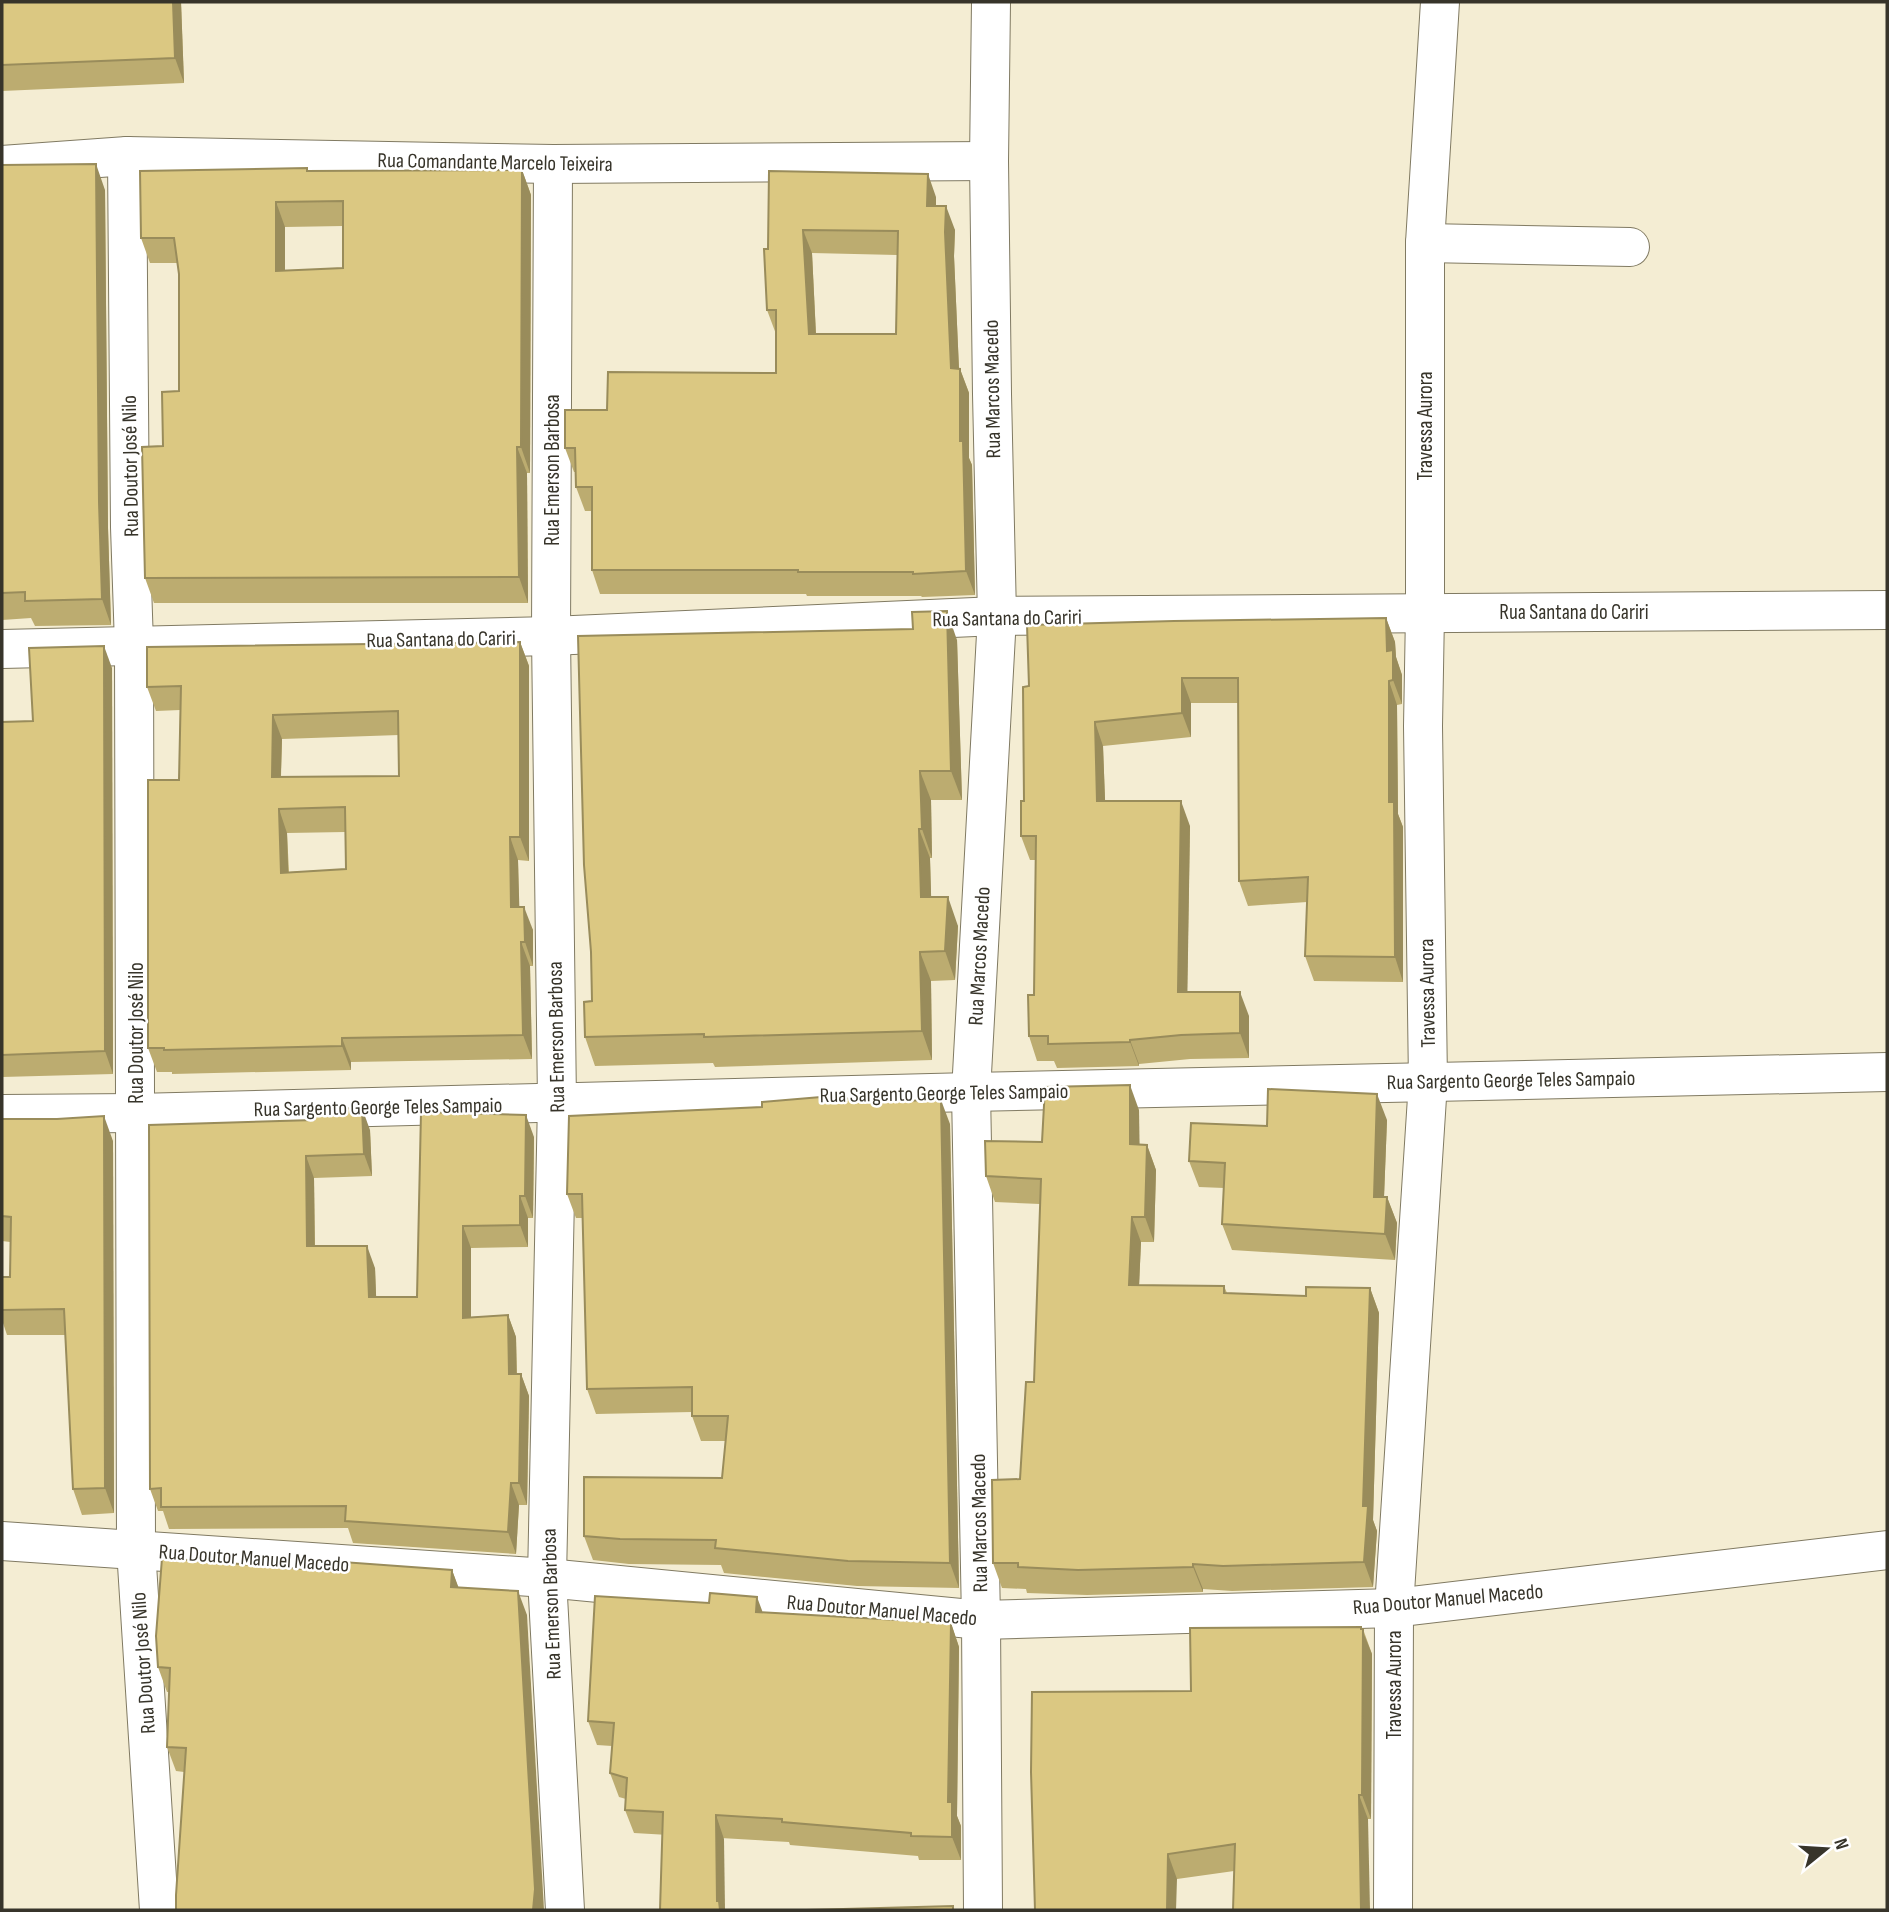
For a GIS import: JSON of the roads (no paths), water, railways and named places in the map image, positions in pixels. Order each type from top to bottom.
[{"type":"street","name":"Rua Marcos Macedo","points":[[983,1910],[981,1619],[971,1092],[997,616],[989,161],[991,2]]},
{"type":"street","name":"Travessa Aurora","points":[[1393,1910],[1394,1608],[1428,1082],[1423,726],[1425,243],[1440,2]]},
{"type":"street","name":"Rua Comandante Marcelo Teixeira","points":[[2,164],[127,156],[553,164],[989,161]]},
{"type":"street","name":"Rua Doutor José Nilo","points":[[127,156],[130,527],[134,644],[136,1549],[159,1910]]},
{"type":"street","name":"Rua Emerson Barbosa","points":[[553,164],[551,636],[557,1102],[547,1578],[565,1910]]},
{"type":"street","points":[[1425,243],[1630,247]]},
{"type":"street","name":"Rua Santana do Cariri","points":[[2,649],[551,636],[997,616],[1887,610]]},
{"type":"street","name":"Rua Sargento George Teles Sampaio","points":[[2,1114],[1887,1072]]},
{"type":"street","name":"Rua Doutor Manuel Macedo","points":[[2,1541],[547,1578],[981,1619],[1394,1608],[1887,1550]]}]
